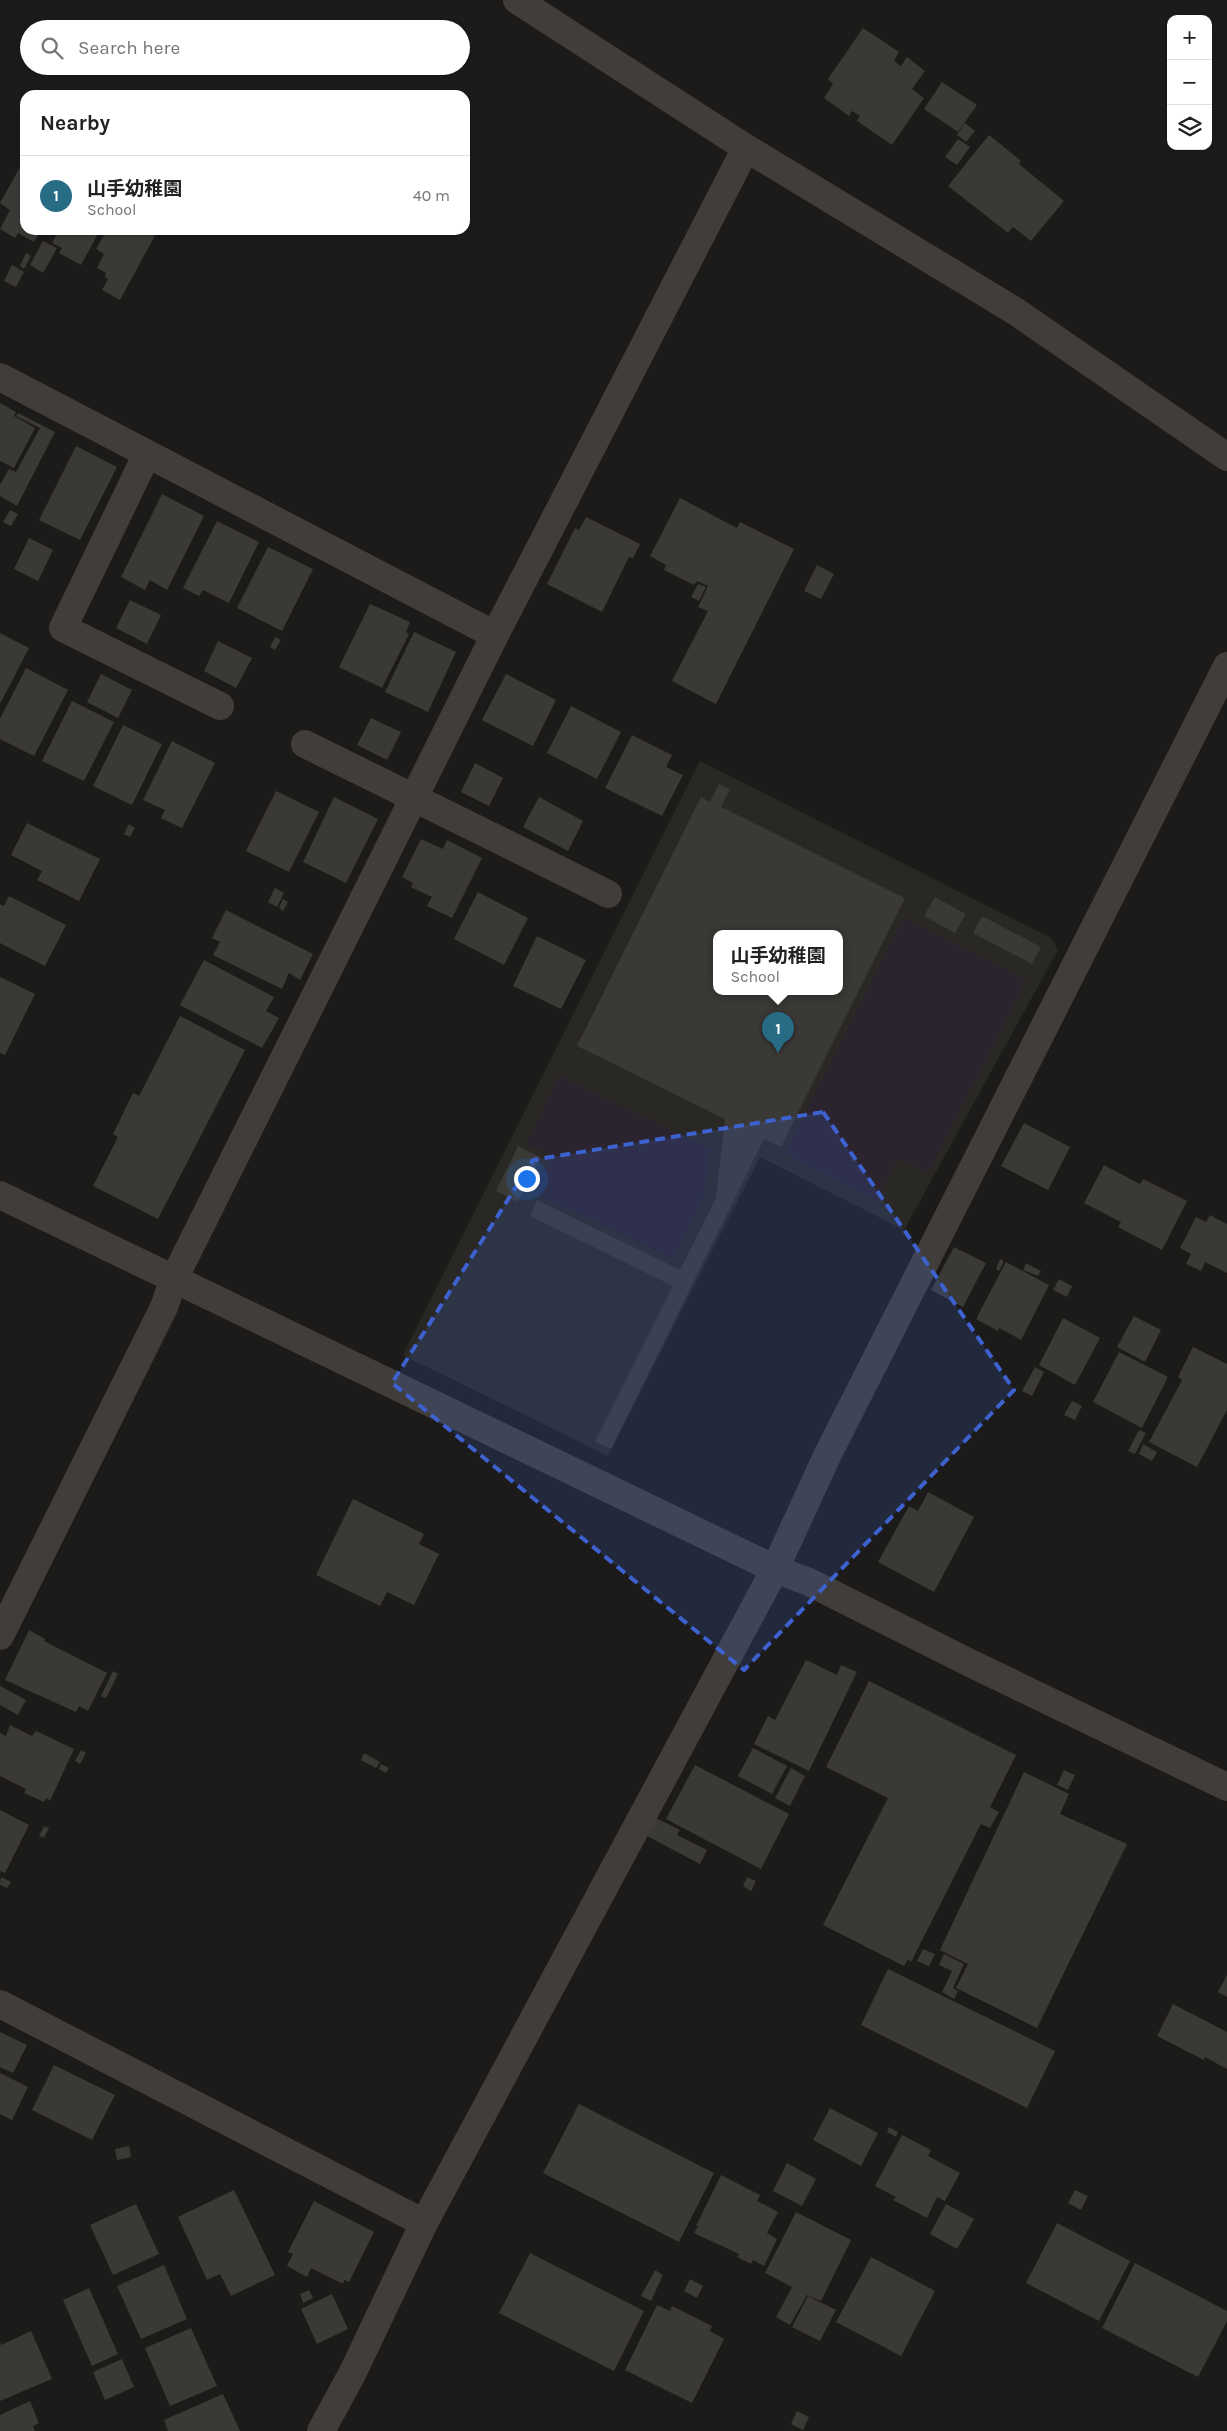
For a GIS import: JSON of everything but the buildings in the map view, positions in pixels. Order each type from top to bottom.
[{"type":"street","points":[[517,0],[746,148],[1015,311],[1227,457]]},
{"type":"street","points":[[0,1636],[164,1307],[174,1279],[495,635],[746,148]]},
{"type":"street","points":[[0,377],[495,635]]},
{"type":"street","points":[[147,454],[63,628],[220,706]]},
{"type":"street","points":[[321,2431],[352,2374],[424,2223],[775,1569],[827,1456],[1227,666]]},
{"type":"street","points":[[305,744],[608,894]]},
{"type":"street","points":[[0,1195],[775,1569],[809,1582],[970,1663],[1227,1787]]},
{"type":"street","points":[[0,2004],[424,2223]]},
{"type":"highlighted area","points":[[823,1112],[1014,1390],[744,1670],[392,1383],[533,1160]]},
{"type":"shaded area","points":[[700,761],[1051,938],[1058,950],[904,1230],[760,1157],[608,1456],[403,1355]]},
{"type":"shaded area","points":[[904,918],[1026,980],[928,1173],[898,1158],[877,1200],[785,1153]]},
{"type":"shaded area","points":[[559,1076],[711,1149],[703,1197],[674,1259],[533,1192],[551,1156],[527,1144]]},
{"type":"place","name":"山手幼稚園","points":[[778,1053]]}]
